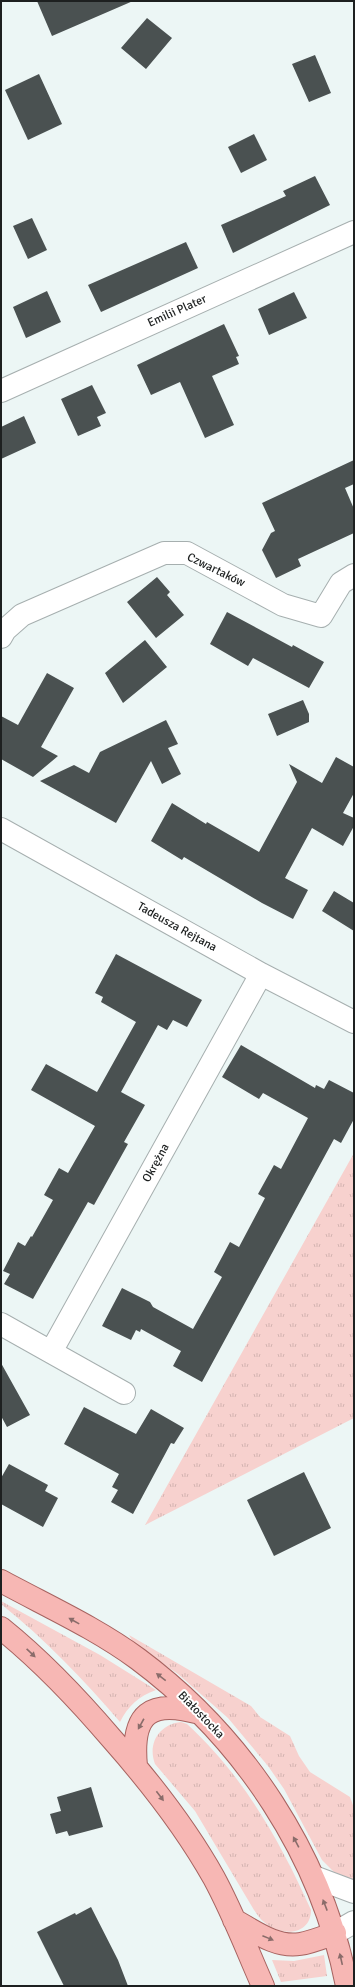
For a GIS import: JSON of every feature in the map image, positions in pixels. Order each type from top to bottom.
[{"type":"main road","name":"Białostocka","points":[[1,1581],[108,1640],[137,1658],[170,1684],[200,1713],[240,1758],[262,1786],[284,1819],[314,1877],[335,1933],[347,1986]]},
{"type":"main road","points":[[1,1628],[54,1675],[136,1766],[162,1800],[189,1838],[214,1878],[263,1986]]},
{"type":"main road","points":[[136,1766],[134,1744],[138,1728],[141,1722],[150,1713],[168,1707],[179,1707],[200,1713]]},
{"type":"main road","points":[[234,1920],[269,1939],[291,1944],[305,1943],[335,1933]]},
{"type":"street","name":"Emilii Plater","points":[[1,391],[354,232]]},
{"type":"street","name":"Czwartaków","points":[[1,637],[5,630],[22,615],[164,553],[187,553],[283,605],[321,616],[341,584],[354,575]]},
{"type":"street","name":"Tadeusza Rejtana","points":[[1,829],[260,974],[354,1022]]},
{"type":"street","name":"Okrężna","points":[[51,1352],[260,974]]},
{"type":"street","points":[[1,1324],[124,1392]]},
{"type":"street","points":[[314,1877],[347,1891],[354,1892]]},
{"type":"street","points":[[335,1933],[354,1922]]},
{"type":"green space","points":[[354,1153],[354,1418],[145,1525]]},
{"type":"green space","points":[[1,1601],[100,1655],[156,1690],[144,1695],[130,1706],[120,1722],[64,1660],[1,1604]]},
{"type":"green space","points":[[129,1635],[251,1706],[260,1717],[290,1736],[299,1756],[310,1772],[350,1797],[354,1808],[354,1882],[334,1872],[322,1860],[284,1789],[268,1766],[228,1718],[178,1674],[134,1644]]},
{"type":"green space","points":[[181,1722],[187,1724],[226,1765],[243,1787],[273,1834],[311,1910],[310,1919],[306,1925],[300,1929],[286,1932],[278,1930],[271,1927],[261,1919],[254,1910],[195,1811],[155,1764],[153,1749],[157,1736],[167,1726]]},
{"type":"green space","points":[[324,1955],[327,1976],[281,1982],[272,1960],[294,1961]]},
{"type":"building","points":[[37,1],[133,1],[52,36]]},
{"type":"building","points":[[147,18],[172,38],[146,69],[121,48]]},
{"type":"building","points":[[315,55],[331,93],[309,102],[292,64]]},
{"type":"building","points":[[39,74],[62,124],[28,140],[5,90]]},
{"type":"building","points":[[254,134],[267,160],[241,173],[228,147]]},
{"type":"building","points":[[315,176],[330,205],[233,253],[221,225],[286,196],[283,191]]},
{"type":"building","points":[[32,218],[47,250],[28,259],[13,226]]},
{"type":"building","points":[[186,242],[198,268],[101,312],[88,285]]},
{"type":"building","points":[[47,291],[61,322],[26,338],[13,307]]},
{"type":"building","points":[[294,292],[307,318],[269,335],[258,309]]},
{"type":"building","points":[[224,324],[239,356],[236,357],[239,364],[212,376],[234,425],[205,438],[180,382],[151,395],[137,365]]},
{"type":"building","points":[[92,385],[106,413],[97,417],[101,426],[78,436],[61,399]]},
{"type":"building","points":[[24,416],[36,443],[1,459],[1,427]]},
{"type":"building","points":[[354,460],[354,484],[345,488],[354,509],[354,533],[298,559],[301,566],[276,578],[262,550],[271,533],[275,531],[262,503]]},
{"type":"building","points":[[157,577],[170,592],[167,595],[184,615],[156,638],[127,602]]},
{"type":"building","points":[[227,612],[292,647],[293,645],[324,662],[309,688],[253,658],[248,666],[210,644]]},
{"type":"building","points":[[145,640],[167,667],[123,703],[105,673]]},
{"type":"building","points":[[47,673],[74,688],[41,747],[58,756],[33,777],[1,759],[1,716],[18,725]]},
{"type":"building","points":[[303,700],[309,714],[309,722],[277,736],[268,714]]},
{"type":"building","points":[[166,720],[178,744],[168,748],[181,774],[162,784],[151,761],[116,823],[40,781],[74,765],[89,773],[100,752]]},
{"type":"building","points":[[336,757],[354,767],[354,793],[343,813],[354,818],[354,826],[343,846],[312,828],[285,878],[308,890],[293,919],[262,903],[184,857],[182,860],[151,841],[172,803],[206,824],[207,822],[259,852],[297,782],[289,764],[322,783]]},
{"type":"building","points":[[334,891],[354,903],[354,931],[322,911]]},
{"type":"building","points":[[116,954],[202,1000],[187,1027],[173,1020],[167,1030],[158,1025],[121,1092],[145,1105],[124,1142],[128,1144],[94,1205],[88,1202],[33,1299],[4,1284],[10,1274],[3,1271],[18,1242],[25,1246],[31,1236],[32,1237],[53,1200],[44,1195],[59,1168],[68,1173],[95,1126],[31,1090],[46,1064],[97,1092],[136,1022],[101,1002],[103,997],[95,993]]},
{"type":"building","points":[[241,1045],[315,1088],[316,1085],[324,1089],[329,1080],[354,1093],[354,1119],[341,1143],[334,1139],[202,1382],[173,1366],[181,1351],[141,1329],[140,1332],[136,1330],[131,1340],[102,1326],[122,1288],[150,1302],[153,1307],[193,1329],[222,1277],[214,1272],[230,1242],[239,1247],[265,1198],[258,1194],[274,1165],[281,1169],[308,1118],[263,1093],[259,1099],[222,1077]]},
{"type":"building","points":[[1,1363],[30,1415],[7,1427],[1,1416]]},
{"type":"building","points":[[84,1407],[136,1434],[151,1409],[184,1428],[174,1444],[171,1443],[133,1514],[111,1502],[118,1490],[112,1487],[119,1474],[64,1444]]},
{"type":"building","points":[[9,1464],[48,1485],[45,1491],[58,1498],[43,1527],[1,1504],[1,1478]]},
{"type":"building","points":[[304,1472],[331,1528],[274,1556],[247,1500]]},
{"type":"building","points":[[91,1787],[103,1827],[69,1836],[67,1831],[56,1834],[50,1814],[61,1811],[57,1797]]},
{"type":"building","points":[[91,1907],[118,1960],[128,1986],[64,1986],[37,1932],[75,1913],[76,1915]]}]
